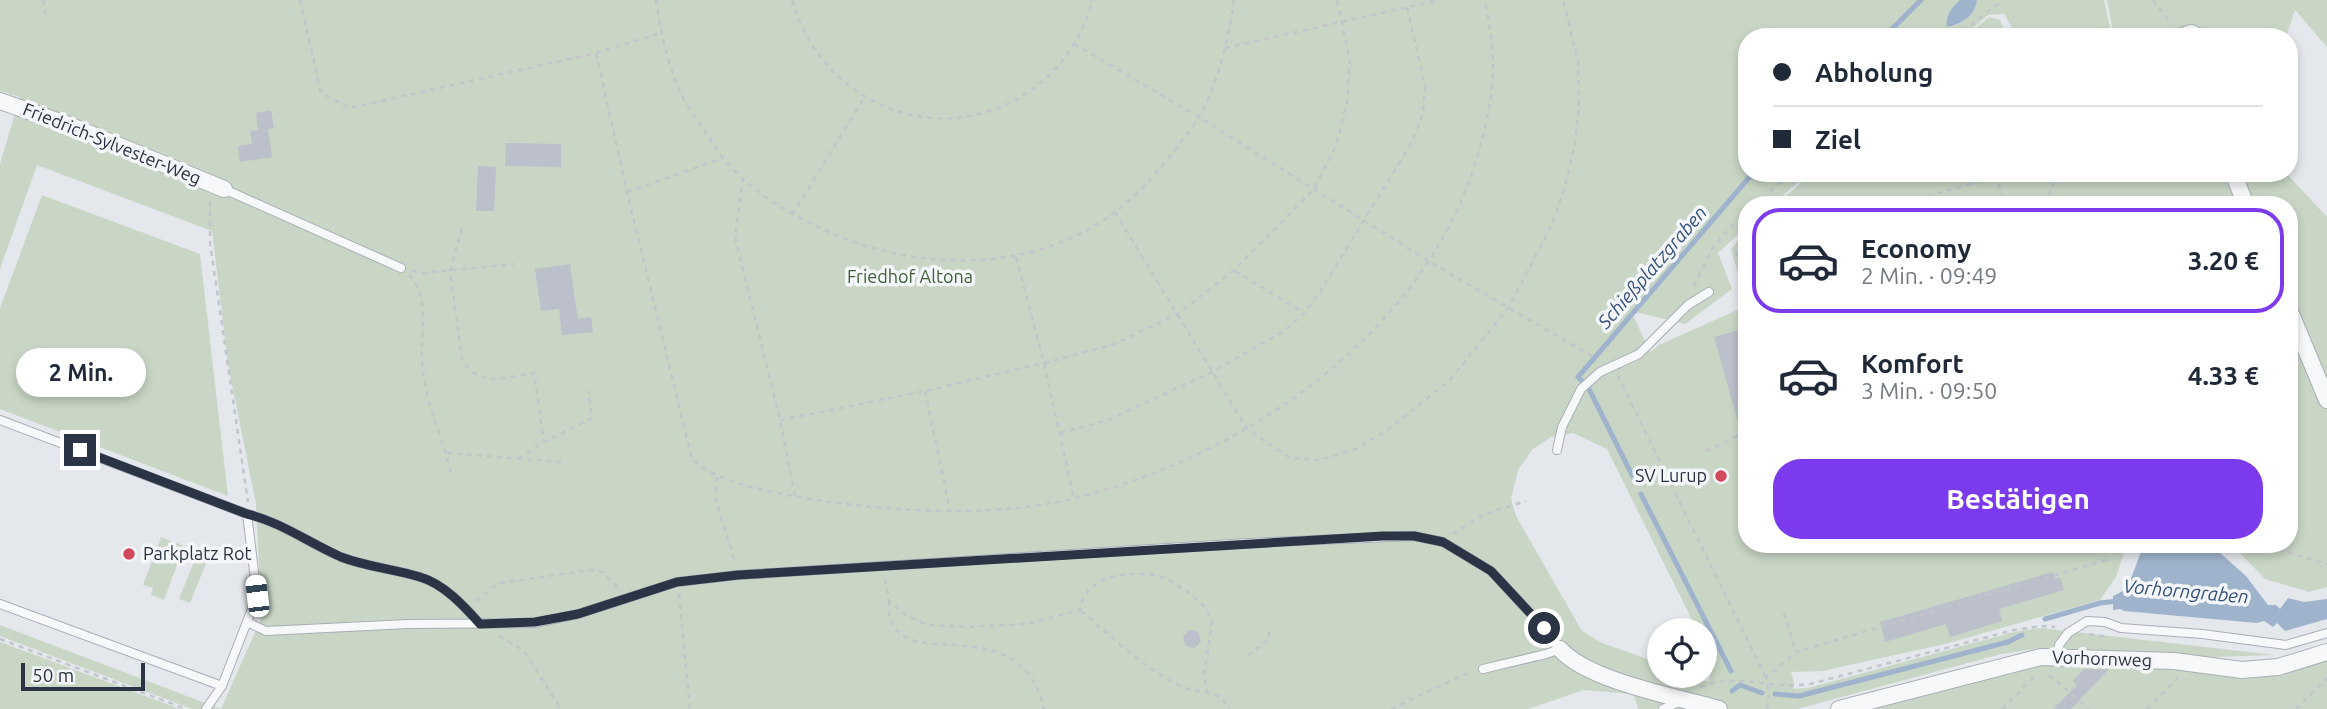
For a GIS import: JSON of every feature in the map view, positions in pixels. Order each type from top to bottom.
[{"type":"street","name":"Friedrich-Sylvester-Weg","points":[[0,101],[57,121],[217,186]]},
{"type":"street","points":[[2298,331],[2327,400]]},
{"type":"street","points":[[1560,649],[1576,663],[1594,672],[1719,709]]},
{"type":"street","name":"Vorhornweg","points":[[1839,709],[2047,661],[2174,661],[2260,670],[2327,652]]},
{"type":"lane","points":[[217,186],[401,268]]},
{"type":"lane","points":[[1556,450],[1562,427],[1581,388],[1600,372],[1614,368],[1639,354],[1688,305],[1709,292]]},
{"type":"lane","points":[[0,420],[247,514],[267,519],[341,557],[381,569],[423,577],[444,590],[480,624]]},
{"type":"lane","points":[[206,709],[222,686],[257,596],[247,514]]},
{"type":"lane","points":[[247,622],[266,631],[408,624],[535,622],[578,614],[677,582],[738,575],[1414,536],[1443,542],[1491,571],[1560,649],[1483,669]]},
{"type":"lane","points":[[0,604],[222,686]]},
{"type":"lane","points":[[2047,661],[2068,633],[2087,621],[2105,622],[2121,628],[2202,634],[2286,645],[2327,633]]},
{"type":"lane","points":[[1663,709],[1685,699]]},
{"type":"path","points":[[43,0],[47,16]]},
{"type":"path","points":[[300,0],[321,93],[350,108],[596,53],[661,33]]},
{"type":"path","points":[[656,0],[661,33],[684,100],[723,158],[743,178],[792,215],[846,241],[906,257],[962,261],[1016,257],[1067,240],[1115,212],[1161,168],[1199,117],[1212,89],[1234,0]]},
{"type":"path","points":[[792,0],[803,30],[831,71],[864,97],[890,109],[919,117],[960,117],[982,113],[1017,99],[1034,88],[1063,60],[1074,44],[1092,0]]},
{"type":"path","points":[[779,420],[925,391],[1112,345],[1178,314],[1234,271],[1314,189],[1336,146],[1348,102],[1350,61],[1336,0]]},
{"type":"path","points":[[1224,48],[1439,0]]},
{"type":"path","points":[[596,53],[692,459],[701,469],[796,497],[869,507],[1012,509],[1074,499],[1137,481],[1198,454],[1247,429],[1302,391],[1342,360],[1377,326],[1430,262],[1465,196],[1482,143],[1490,104],[1493,65],[1485,0]]},
{"type":"path","points":[[1115,212],[1247,429],[1290,458],[1320,460],[1356,449],[1387,431],[1450,380],[1508,307],[1551,227],[1574,149],[1580,106],[1578,61],[1563,0]]},
{"type":"path","points":[[2153,0],[2173,28]]},
{"type":"path","points":[[1967,28],[1999,3]]},
{"type":"path","points":[[1060,433],[1108,420],[1212,372],[1284,331],[1304,313],[1320,292],[1412,142],[1423,114],[1425,86],[1407,7]]},
{"type":"path","points":[[1074,44],[1199,117],[1430,262],[1614,368],[1766,678],[1769,693],[1767,709]]},
{"type":"path","points":[[792,215],[864,97]]},
{"type":"path","points":[[627,192],[723,158]]},
{"type":"path","points":[[743,178],[735,237],[796,497]]},
{"type":"path","points":[[1765,196],[1780,182]]},
{"type":"path","points":[[1929,196],[1976,182]]},
{"type":"path","points":[[217,186],[210,243],[249,497],[247,514]]},
{"type":"path","points":[[1688,305],[1702,267],[1714,245],[1738,220]]},
{"type":"path","points":[[462,228],[450,271],[462,359],[468,371],[480,378],[492,379],[534,373],[544,442]]},
{"type":"path","points":[[1016,257],[1044,363],[1074,499]]},
{"type":"path","points":[[401,268],[422,273],[514,264]]},
{"type":"path","points":[[401,268],[417,283],[422,301],[425,387],[447,453],[452,477]]},
{"type":"path","points":[[1234,271],[1304,313]]},
{"type":"path","points":[[518,459],[544,442],[592,418],[588,391]]},
{"type":"path","points":[[925,391],[950,510]]},
{"type":"path","points":[[1706,451],[1738,436]]},
{"type":"path","points":[[447,453],[561,462]]},
{"type":"path","points":[[718,475],[716,501],[738,575]]},
{"type":"path","points":[[1443,542],[1483,514],[1526,501]]},
{"type":"path","points":[[2290,553],[2327,564]]},
{"type":"path","points":[[1766,678],[1796,652],[2109,559]]},
{"type":"path","points":[[885,565],[890,619],[899,632],[917,641],[986,648],[1004,654],[1021,665],[1033,678],[1044,709]]},
{"type":"path","points":[[1142,565],[1142,574]]},
{"type":"path","points":[[467,610],[499,583],[592,570],[603,572],[618,586],[624,598]]},
{"type":"path","points":[[1080,610],[1089,589],[1106,578],[1142,574],[1156,575],[1171,581],[1204,606],[1212,622],[1204,676],[1208,691]]},
{"type":"path","points":[[677,582],[690,709]]},
{"type":"path","points":[[888,601],[908,616],[928,625],[967,627],[1026,624],[1080,610]]},
{"type":"path","points":[[1080,610],[1138,658],[1179,686],[1208,691],[1220,697],[1230,709]]},
{"type":"path","points":[[1784,613],[1796,652]]},
{"type":"path","points":[[480,624],[524,651],[561,709]]},
{"type":"path","points":[[1248,656],[1270,638],[1268,632]]},
{"type":"path","points":[[0,639],[186,709]]},
{"type":"path","points":[[2002,709],[2047,661],[2089,709]]},
{"type":"path","points":[[2147,709],[2193,663]]},
{"type":"path","points":[[1391,709],[1474,670],[1483,669]]},
{"type":"path","points":[[2296,709],[2327,678]]},
{"type":"green space","name":"Friedhof Altona","points":[[0,0],[1960,0],[1950,12],[1948,27],[1967,18],[1974,11],[1977,0],[2104,0],[2110,28],[2012,28],[2004,14],[1988,15],[1973,28],[1738,28],[1738,182],[1798,182],[1782,196],[1738,196],[1738,234],[1718,253],[1732,289],[1685,324],[1631,311],[1650,352],[1659,345],[1738,310],[1738,553],[2124,553],[2116,577],[2100,600],[1945,644],[1822,671],[1791,672],[1793,689],[1808,688],[2014,632],[2041,628],[2274,655],[2215,657],[2040,648],[2001,654],[1797,709],[1639,709],[1633,694],[1584,690],[1528,709],[221,709],[261,619],[261,605],[256,504],[228,364],[212,231],[37,165],[0,269],[0,164],[20,97],[0,91]],"holes":[[[1573,433],[1607,449],[1691,618],[1717,618],[1717,688],[1647,688],[1647,659],[1602,643],[1582,631],[1516,516],[1511,499],[1518,470],[1532,450],[1551,437]]]},
{"type":"green space","points":[[2107,0],[2327,0],[2327,47],[2295,10],[2289,28],[2112,28]]},
{"type":"green space","points":[[1989,17],[2000,20],[2003,28],[1976,28]]},
{"type":"green space","points":[[1802,182],[2294,182],[2327,217],[2327,587],[2309,592],[2265,579],[2240,553],[2298,553],[2298,196],[1786,196]]},
{"type":"green space","points":[[42,195],[200,254],[228,496],[0,409],[0,308]]},
{"type":"green space","points":[[1738,241],[1738,274],[1731,249]]},
{"type":"green space","points":[[161,537],[184,546],[164,600],[151,595],[153,588],[143,585]]},
{"type":"green space","points":[[198,552],[209,556],[190,603],[179,599]]},
{"type":"green space","points":[[0,625],[221,709],[192,709],[0,636]]},
{"type":"green space","points":[[0,642],[180,709],[0,709]]},
{"type":"green space","points":[[2327,659],[2327,709],[1852,709],[2044,660],[2256,677]]},
{"type":"water","points":[[1960,0],[1977,0],[1974,11],[1958,24],[1947,27],[1950,12]]},
{"type":"water","points":[[2141,553],[2220,553],[2246,576],[2268,605],[2276,605],[2280,609],[2288,598],[2304,602],[2327,599],[2327,619],[2285,631],[2277,623],[2273,627],[2264,621],[2257,623],[2113,610],[2113,596],[2127,589]]},
{"type":"building","points":[[271,110],[274,128],[268,129],[272,157],[240,162],[238,146],[252,144],[250,131],[258,130],[256,113]]},
{"type":"building","points":[[506,143],[561,144],[561,167],[505,166]]},
{"type":"building","points":[[478,166],[496,167],[494,211],[476,211]]},
{"type":"building","points":[[570,264],[578,319],[591,317],[593,332],[562,335],[559,309],[541,311],[535,269]]},
{"type":"building","points":[[1738,330],[1738,422],[1714,337]]},
{"type":"building","points":[[2053,572],[2055,579],[2060,577],[2064,590],[1999,609],[2002,621],[1950,637],[1946,624],[1885,642],[1880,622]]},
{"type":"building","points":[[1189,630],[1198,632],[1201,641],[1195,648],[1186,646],[1183,637]]},
{"type":"building","points":[[2084,669],[2108,670],[2071,709],[2053,709],[2077,685],[2073,681]]},
{"type":"waterway","name":"Schießplatzgraben","points":[[1893,28],[1921,0]]},
{"type":"waterway","name":"Schießplatzgraben","points":[[1583,382],[1578,377],[1745,182]]},
{"type":"waterway","name":"Schießplatzgraben","points":[[1588,387],[1633,477]]},
{"type":"waterway","name":"Schießplatzgraben","points":[[1641,494],[1731,671]]},
{"type":"waterway","name":"Vorhorngraben","points":[[2045,619],[2100,603],[2118,601]]},
{"type":"waterway","name":"Vorhorngraben","points":[[1775,694],[1799,696],[2008,642],[2022,635]]},
{"type":"waterway","name":"Vorhorngraben","points":[[1732,691],[1740,685],[1762,693]]},
{"type":"place","name":"SV Lurup","points":[[1721,476]]},
{"type":"place","name":"Parkplatz Rot","points":[[129,554]]},
{"type":"route","points":[[80,450],[247,514],[267,519],[341,557],[381,569],[423,577],[444,590],[480,624],[535,622],[578,614],[677,582],[738,575],[1248,543],[1414,536],[1443,542],[1491,571],[1544,628]]}]
